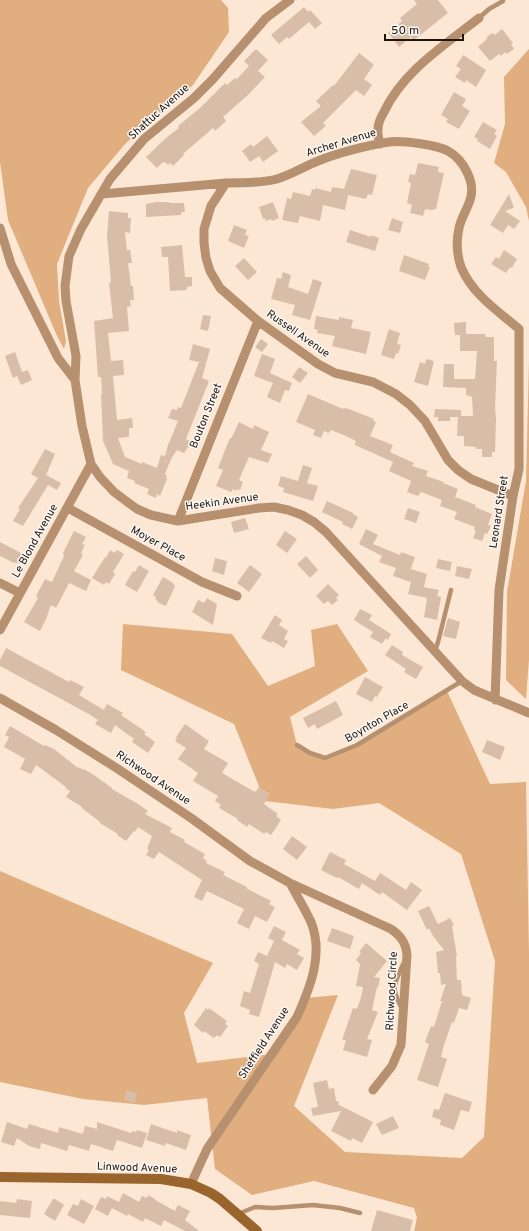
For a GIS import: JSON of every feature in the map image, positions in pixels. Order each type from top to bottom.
[{"type":"main road","name":"Linwood Avenue","points":[[0,1177],[161,1179],[191,1184],[211,1193],[257,1231]]},
{"type":"street","name":"Shattuc Avenue","points":[[75,380],[76,356],[66,301],[66,271],[74,242],[81,229],[110,179],[144,139],[194,98],[213,79],[266,18],[286,1]]},
{"type":"street","points":[[380,144],[377,129],[387,106],[398,89],[422,64],[479,18]]},
{"type":"street","name":"Archer Avenue","points":[[102,194],[226,182],[241,183],[277,179],[320,160],[368,146],[390,142],[432,145],[450,152],[458,158],[464,166],[470,180],[470,200],[461,219],[457,243],[462,267],[468,281],[474,289],[519,329]]},
{"type":"street","name":"Russell Avenue","points":[[226,182],[211,206],[206,220],[204,243],[210,271],[220,288],[258,321],[318,364],[335,373],[373,382],[396,394],[410,405],[425,421],[448,460],[458,470],[471,479],[513,496]]},
{"type":"street","name":"Heekin Avenue","points":[[0,228],[11,264],[58,358],[75,380],[82,426],[92,464],[100,477],[114,492],[125,502],[137,509],[151,515],[178,521],[274,507],[302,515],[314,522],[326,532],[462,681],[474,690],[529,713]]},
{"type":"street","name":"Bouton Street","points":[[178,521],[258,321]]},
{"type":"street","name":"Leonard Street","points":[[495,700],[499,590],[513,496],[519,469],[519,329]]},
{"type":"street","name":"Le Blond Avenue","points":[[0,630],[92,464]]},
{"type":"street","name":"Moyer Place","points":[[68,508],[202,582],[237,596]]},
{"type":"street","points":[[0,583],[20,593]]},
{"type":"street","name":"Richwood Avenue","points":[[0,698],[118,768],[250,861],[290,883]]},
{"type":"street","name":"Richwood Circle","points":[[290,883],[391,929],[398,934],[406,947],[407,955],[401,1045],[392,1066],[373,1090]]},
{"type":"street","name":"Sheffield Avenue","points":[[191,1184],[207,1150],[297,1017],[305,998],[316,964],[317,950],[311,922],[290,883]]},
{"type":"lane","points":[[479,18],[489,9],[503,1]]},
{"type":"lane","points":[[435,651],[451,590]]},
{"type":"lane","name":"Boynton Place","points":[[297,745],[310,753],[326,758],[357,744],[462,681]]},
{"type":"lane","points":[[238,1214],[255,1207],[273,1208],[313,1205],[340,1208],[360,1213]]},
{"type":"shaded area","points":[[0,0],[221,0],[228,8],[229,32],[193,85],[126,143],[88,188],[57,264],[59,301],[66,341],[64,349],[57,336],[8,220],[0,162]]},
{"type":"shaded area","points":[[529,49],[529,221],[526,207],[506,172],[494,163],[505,124],[504,77]]},
{"type":"shaded area","points":[[529,360],[529,660],[526,699],[506,680],[507,592],[526,481]]},
{"type":"shaded area","points":[[123,624],[232,634],[268,686],[315,666],[311,630],[337,624],[368,671],[290,717],[297,745],[325,758],[341,752],[447,691],[490,784],[526,782],[529,954],[529,1231],[414,1231],[417,1218],[414,1208],[314,1181],[252,1195],[215,1169],[207,1098],[144,1105],[83,1099],[0,1082],[0,871],[213,963],[184,1013],[197,1063],[272,1054],[305,998],[338,995],[294,1106],[345,1152],[462,1158],[484,1137],[495,961],[461,854],[379,803],[333,809],[265,801],[234,724],[121,670]]},
{"type":"building","points":[[414,0],[438,0],[448,13],[414,40],[411,37],[399,47],[388,33],[402,21],[400,18],[417,4]]},
{"type":"building","points":[[304,7],[308,12],[310,10],[322,23],[315,29],[309,22],[289,39],[287,37],[279,44],[271,35]]},
{"type":"building","points":[[502,29],[513,43],[511,44],[514,49],[507,54],[505,52],[501,56],[499,54],[490,61],[478,47],[492,33],[495,35]]},
{"type":"building","points":[[256,49],[268,60],[258,71],[265,77],[248,95],[223,117],[226,121],[215,131],[213,128],[183,154],[184,155],[173,166],[170,163],[168,165],[163,162],[157,168],[146,157],[179,128],[178,126],[200,108],[225,83],[227,85],[235,78],[237,79],[249,66],[244,61]]},
{"type":"building","points":[[359,53],[373,64],[364,79],[372,85],[364,96],[356,90],[323,123],[326,126],[314,136],[301,122],[321,106],[316,101],[333,85],[334,86]]},
{"type":"building","points":[[463,55],[486,70],[476,87],[466,80],[465,83],[455,77],[461,69],[456,66]]},
{"type":"building","points":[[454,92],[466,99],[462,106],[470,111],[459,129],[446,122],[448,119],[441,115]]},
{"type":"building","points":[[483,122],[497,130],[494,134],[497,136],[490,149],[477,141],[478,139],[474,137]]},
{"type":"building","points":[[267,136],[278,151],[263,162],[259,156],[250,162],[242,151],[251,144],[253,147]]},
{"type":"building","points":[[418,163],[439,167],[438,172],[444,173],[436,209],[425,209],[423,216],[410,213],[412,205],[407,203],[411,183],[408,182],[410,174],[415,175]]},
{"type":"building","points":[[351,169],[377,175],[372,195],[368,194],[366,199],[348,195],[345,210],[323,205],[320,221],[300,216],[298,223],[282,220],[287,198],[291,199],[293,192],[310,196],[312,189],[315,190],[315,188],[331,192],[332,187],[344,189]]},
{"type":"building","points":[[509,194],[514,208],[505,211],[520,221],[514,229],[508,225],[503,233],[490,225]]},
{"type":"building","points":[[156,202],[184,203],[185,212],[181,212],[181,215],[146,217],[146,204]]},
{"type":"building","points":[[273,202],[279,218],[272,221],[271,219],[266,221],[265,218],[263,219],[259,207]]},
{"type":"building","points":[[109,211],[128,213],[128,218],[131,218],[130,233],[125,232],[127,250],[130,250],[132,263],[128,263],[131,286],[133,286],[134,300],[130,300],[131,306],[127,307],[129,331],[108,333],[111,361],[123,360],[124,375],[113,376],[117,420],[132,418],[133,428],[129,428],[129,437],[118,438],[125,457],[157,468],[161,455],[165,456],[178,421],[168,418],[172,409],[177,410],[178,407],[181,408],[199,362],[189,360],[193,344],[210,349],[202,378],[209,381],[186,439],[192,442],[184,453],[177,450],[171,459],[165,474],[167,475],[167,479],[160,496],[157,494],[156,498],[147,494],[149,489],[134,483],[135,481],[127,478],[129,471],[113,464],[103,441],[101,377],[98,377],[94,321],[113,318],[109,283],[111,282],[107,236]]},
{"type":"building","points":[[392,218],[403,222],[400,233],[388,230]]},
{"type":"building","points":[[234,225],[247,230],[245,235],[249,236],[244,248],[228,241]]},
{"type":"building","points":[[350,230],[379,238],[375,251],[346,242]]},
{"type":"building","points":[[182,245],[185,277],[192,277],[192,286],[187,287],[187,290],[170,291],[168,257],[162,257],[161,247]]},
{"type":"building","points":[[504,250],[517,259],[512,268],[510,267],[506,273],[491,264],[496,257],[499,259]]},
{"type":"building","points":[[404,255],[429,264],[428,267],[430,267],[425,280],[399,271]]},
{"type":"building","points":[[244,258],[257,272],[248,280],[235,266]]},
{"type":"building","points":[[283,272],[291,275],[288,287],[308,294],[313,279],[322,282],[310,320],[292,315],[295,305],[271,299],[277,278],[281,279]]},
{"type":"building","points":[[203,315],[211,316],[208,331],[200,329]]},
{"type":"building","points":[[316,316],[339,320],[339,317],[353,320],[351,328],[371,332],[366,354],[332,346],[335,336],[317,333],[318,330],[314,329]]},
{"type":"building","points":[[466,322],[466,334],[485,334],[486,337],[494,337],[494,361],[497,361],[495,452],[492,452],[492,457],[482,457],[482,449],[464,446],[464,436],[457,436],[458,417],[450,417],[450,421],[438,421],[438,417],[434,417],[435,409],[461,410],[461,416],[473,416],[472,397],[466,395],[466,388],[443,387],[444,364],[454,364],[454,379],[475,379],[477,351],[460,351],[460,335],[455,335],[454,323]]},
{"type":"building","points":[[389,329],[400,333],[397,344],[401,345],[398,354],[396,353],[394,359],[381,355]]},
{"type":"building","points":[[261,339],[268,344],[262,352],[255,347]]},
{"type":"building","points":[[15,352],[22,372],[28,370],[32,380],[21,385],[17,376],[13,378],[5,356]]},
{"type":"building","points":[[262,354],[275,359],[270,373],[292,383],[289,391],[285,390],[280,403],[267,397],[273,383],[254,376]]},
{"type":"building","points":[[426,359],[434,361],[428,386],[414,382],[420,362],[425,364]]},
{"type":"building","points":[[299,367],[308,373],[300,383],[292,377]]},
{"type":"building","points":[[308,394],[343,409],[349,409],[374,419],[373,421],[376,422],[370,436],[393,445],[390,452],[414,463],[412,466],[428,471],[426,476],[444,482],[443,483],[458,489],[455,497],[476,505],[475,507],[492,514],[488,525],[491,526],[487,534],[485,533],[482,541],[473,538],[476,531],[474,530],[475,527],[454,519],[457,512],[440,506],[442,500],[421,492],[418,496],[407,492],[411,481],[389,471],[393,462],[355,445],[356,441],[346,436],[331,430],[329,433],[324,431],[321,438],[313,435],[315,430],[296,422]]},
{"type":"building","points":[[239,422],[253,429],[254,425],[269,432],[261,450],[272,454],[268,463],[249,457],[239,480],[243,482],[240,490],[237,489],[236,491],[233,489],[231,492],[216,486],[223,470],[218,468],[229,440]]},
{"type":"building","points":[[45,449],[55,454],[46,475],[61,483],[57,490],[48,485],[23,526],[13,521],[20,509],[18,508],[38,478],[31,474]]},
{"type":"building","points":[[303,465],[312,468],[307,483],[318,486],[313,501],[283,492],[284,488],[278,486],[281,476],[298,481]]},
{"type":"building","points":[[327,501],[353,513],[358,517],[352,529],[342,524],[343,522],[322,512]]},
{"type":"building","points":[[408,508],[420,512],[416,523],[404,519]]},
{"type":"building","points":[[245,518],[249,529],[234,533],[231,522]]},
{"type":"building","points":[[366,529],[378,535],[373,544],[400,555],[401,552],[415,557],[411,569],[427,574],[424,587],[439,590],[437,596],[441,597],[437,620],[424,617],[427,598],[408,594],[411,582],[393,576],[396,568],[379,562],[382,556],[359,544]]},
{"type":"building","points":[[74,531],[86,537],[82,544],[85,545],[81,553],[83,555],[74,571],[91,580],[86,591],[69,583],[56,608],[51,605],[40,631],[24,622],[38,598],[36,596],[45,579],[52,582],[64,556],[63,553]]},
{"type":"building","points":[[285,531],[297,539],[287,553],[276,545]]},
{"type":"building","points":[[0,542],[23,554],[18,564],[0,556]]},
{"type":"building","points":[[110,550],[115,553],[117,550],[124,554],[113,572],[115,574],[109,584],[106,582],[104,585],[92,578]]},
{"type":"building","points":[[306,556],[318,570],[310,578],[297,564]]},
{"type":"building","points":[[215,558],[227,561],[224,575],[212,571]]},
{"type":"building","points":[[438,559],[452,562],[450,571],[436,568]]},
{"type":"building","points":[[139,565],[149,571],[137,592],[125,585],[133,571],[135,572]]},
{"type":"building","points":[[250,565],[262,574],[249,592],[237,583]]},
{"type":"building","points":[[457,566],[472,569],[469,579],[455,576]]},
{"type":"building","points":[[163,577],[175,586],[166,606],[157,602],[158,601],[155,599],[156,597],[153,595]]},
{"type":"building","points":[[328,584],[339,595],[336,598],[338,600],[332,605],[328,601],[324,604],[316,596]]},
{"type":"building","points":[[207,598],[217,604],[213,625],[192,612],[198,600],[204,603]]},
{"type":"building","points":[[360,609],[372,615],[369,620],[391,634],[388,640],[386,638],[382,644],[370,637],[373,632],[354,620]]},
{"type":"building","points":[[275,615],[282,620],[279,625],[288,631],[284,639],[288,641],[284,648],[272,641],[271,643],[261,638]]},
{"type":"building","points":[[448,618],[460,622],[456,639],[443,636]]},
{"type":"building","points":[[392,645],[403,652],[402,655],[423,667],[416,679],[404,672],[406,669],[385,655]]},
{"type":"building","points":[[6,648],[69,682],[70,680],[84,687],[79,695],[104,710],[107,704],[123,713],[121,715],[146,732],[144,734],[155,742],[148,753],[132,742],[134,739],[115,725],[111,733],[95,724],[98,720],[87,713],[0,666],[0,660]]},
{"type":"building","points":[[365,677],[383,687],[372,702],[356,694]]},
{"type":"building","points":[[336,701],[343,715],[317,729],[315,724],[308,728],[303,718]]},
{"type":"building","points":[[185,724],[209,741],[204,749],[228,763],[222,773],[255,792],[259,787],[270,794],[264,804],[278,814],[276,816],[281,820],[271,835],[266,832],[264,834],[249,824],[247,827],[237,820],[238,819],[219,808],[221,805],[215,801],[218,796],[193,781],[198,773],[178,759],[186,748],[175,741]]},
{"type":"building","points":[[10,726],[44,746],[45,745],[54,749],[78,768],[84,769],[94,775],[112,789],[138,804],[148,811],[145,814],[172,828],[170,832],[185,840],[184,842],[205,854],[203,858],[207,861],[206,863],[225,872],[223,875],[271,901],[269,904],[275,907],[267,922],[255,916],[249,929],[237,923],[244,909],[207,891],[202,901],[194,897],[202,880],[159,852],[154,859],[146,855],[149,850],[147,849],[152,836],[138,827],[126,841],[117,835],[118,834],[100,823],[82,807],[66,797],[70,791],[36,765],[31,774],[20,769],[25,759],[4,747],[9,737],[5,735]]},
{"type":"building","points":[[487,740],[505,747],[500,760],[482,752]]},
{"type":"building","points":[[292,836],[307,847],[297,860],[283,849]]},
{"type":"building","points":[[330,852],[346,860],[344,864],[375,881],[380,873],[406,890],[411,882],[422,890],[407,910],[382,892],[380,895],[362,883],[359,889],[338,877],[337,878],[321,870]]},
{"type":"building","points":[[429,906],[438,924],[450,918],[454,925],[452,926],[457,956],[457,980],[461,980],[462,995],[471,998],[467,1010],[459,1008],[454,1023],[452,1022],[441,1057],[447,1059],[438,1087],[417,1080],[429,1044],[425,1042],[431,1026],[434,1027],[442,1001],[440,1001],[446,984],[441,985],[436,952],[444,950],[433,936],[429,928],[427,930],[418,911]]},
{"type":"building","points":[[274,926],[286,932],[282,940],[300,950],[297,954],[304,958],[297,970],[287,964],[285,968],[275,962],[259,1017],[249,1014],[250,1010],[240,1006],[244,991],[250,993],[259,964],[254,961],[258,952],[267,956],[274,941],[268,938]]},
{"type":"building","points":[[332,928],[354,936],[350,949],[327,941]]},
{"type":"building","points":[[366,943],[387,961],[374,977],[380,978],[372,1010],[378,1012],[367,1039],[372,1040],[367,1057],[343,1050],[346,1040],[342,1040],[353,1008],[357,1009],[361,997],[363,987],[356,986],[360,964],[356,960],[361,953],[359,952]]},
{"type":"building","points":[[206,1008],[208,1010],[209,1008],[227,1021],[225,1024],[228,1026],[220,1037],[217,1035],[214,1038],[204,1031],[203,1033],[194,1025]]},
{"type":"building","points":[[327,1080],[329,1089],[334,1088],[336,1101],[338,1101],[339,1105],[373,1122],[362,1143],[352,1138],[351,1141],[331,1131],[341,1111],[313,1116],[311,1108],[318,1107],[313,1083]]},
{"type":"building","points":[[127,1090],[137,1093],[135,1103],[124,1100]]},
{"type":"building","points":[[445,1093],[472,1102],[469,1112],[461,1110],[454,1130],[440,1125],[441,1120],[432,1117],[434,1109],[439,1110]]},
{"type":"building","points":[[393,1116],[399,1128],[382,1135],[376,1124]]},
{"type":"building","points":[[7,1122],[27,1129],[29,1124],[58,1133],[59,1127],[83,1134],[85,1126],[97,1129],[97,1122],[131,1133],[132,1131],[136,1132],[137,1130],[147,1133],[142,1148],[117,1140],[113,1151],[91,1144],[89,1151],[69,1145],[67,1151],[41,1143],[40,1149],[29,1146],[17,1138],[14,1146],[1,1142]]},
{"type":"building","points":[[151,1124],[177,1133],[177,1130],[191,1135],[186,1150],[166,1143],[165,1146],[146,1140]]},
{"type":"building","points":[[123,1193],[139,1202],[142,1196],[147,1198],[148,1195],[175,1211],[178,1205],[190,1211],[185,1220],[199,1231],[185,1231],[164,1220],[161,1226],[145,1218],[143,1222],[112,1208],[108,1216],[95,1209],[101,1197],[106,1199],[107,1196],[119,1202]]},
{"type":"building","points":[[17,1199],[32,1201],[30,1218],[0,1215],[0,1201],[16,1203]]},
{"type":"building","points":[[53,1199],[64,1205],[55,1221],[44,1214]]},
{"type":"building","points":[[81,1199],[94,1206],[84,1224],[67,1215],[73,1204],[78,1206]]},
{"type":"building","points":[[377,1210],[413,1220],[410,1231],[371,1231]]}]
